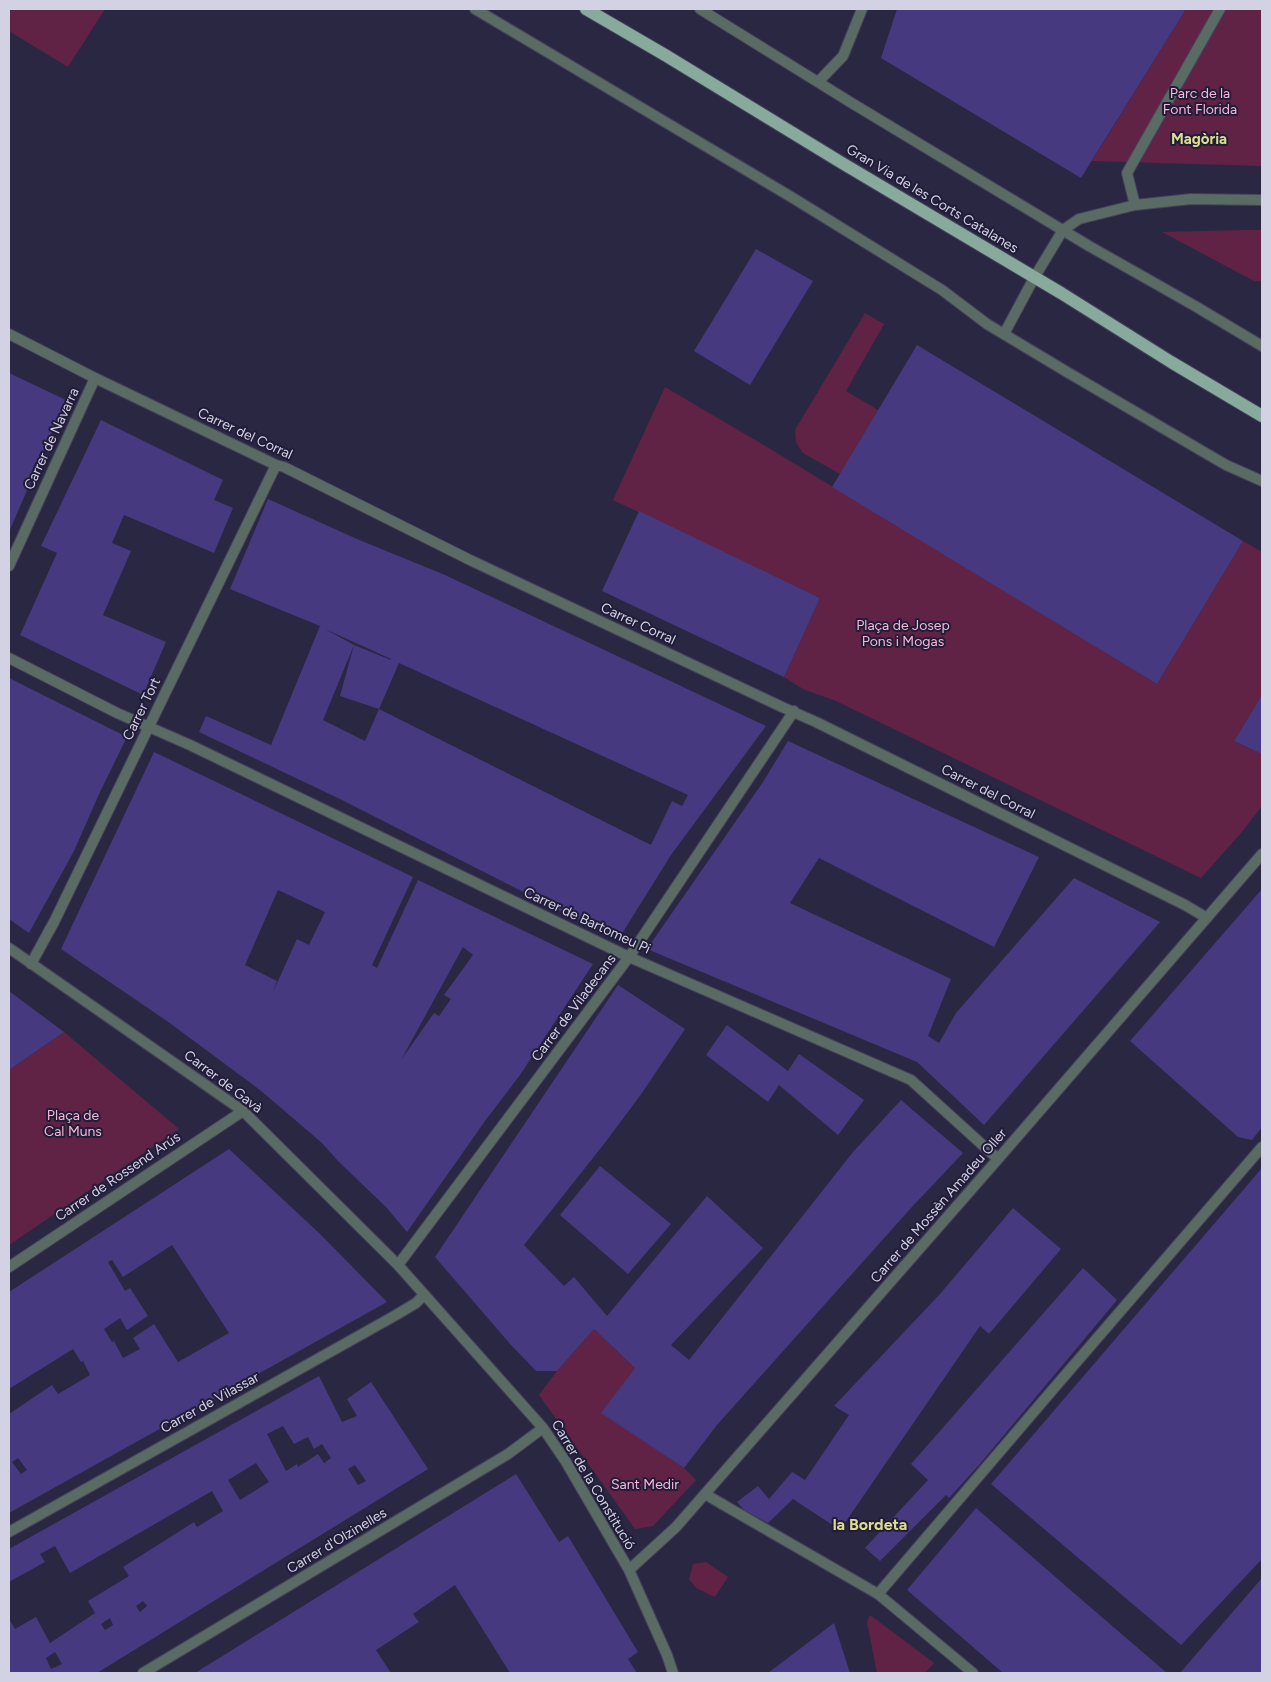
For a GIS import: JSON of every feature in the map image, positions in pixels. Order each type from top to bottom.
[{"type":"main road","name":"Gran Via de les Corts Catalanes","points":[[586,9],[1262,416]]},
{"type":"street","points":[[475,9],[793,198],[942,290],[1004,334],[1226,465],[1262,481]]},
{"type":"street","points":[[700,9],[1063,230],[1262,346]]},
{"type":"street","points":[[819,82],[843,56],[862,9]]},
{"type":"street","points":[[1135,205],[1127,173],[1220,9]]},
{"type":"street","points":[[1004,334],[1034,278],[1063,230],[1078,219],[1135,205],[1191,199],[1262,200]]},
{"type":"street","name":"Carrer del Corral","points":[[9,334],[95,378],[276,466],[284,467],[470,560]]},
{"type":"street","name":"Carrer de Navarra","points":[[9,566],[95,378]]},
{"type":"street","name":"Carrer Tort","points":[[31,964],[54,922],[276,466]]},
{"type":"street","name":"Carrer Corral","points":[[470,560],[794,711]]},
{"type":"street","name":"Carrer de Bartomeu Pi","points":[[9,658],[117,714],[190,745],[629,957],[911,1080],[998,1159]]},
{"type":"street","name":"Carrer del Corral","points":[[794,711],[1207,918]]},
{"type":"street","name":"Carrer de Viladecans","points":[[398,1265],[629,957],[794,711]]},
{"type":"street","name":"Carrer de Mossèn Amadeu Oller","points":[[629,1570],[676,1527],[1262,854]]},
{"type":"street","name":"Carrer de Gavà","points":[[9,948],[243,1111],[398,1265]]},
{"type":"street","name":"Carrer de Rossend Arús","points":[[9,1267],[243,1111]]},
{"type":"street","points":[[878,1594],[1262,1148]]},
{"type":"street","name":"Carrer de la Constitució","points":[[398,1265],[543,1428],[566,1462],[629,1570],[667,1655],[673,1673]]},
{"type":"street","name":"Carrer de Vilassar","points":[[9,1532],[416,1303],[424,1295]]},
{"type":"street","name":"Carrer d'Olzinelles","points":[[142,1673],[508,1454],[543,1428]]},
{"type":"street","points":[[705,1494],[878,1594],[973,1673]]},
{"type":"green space","points":[[9,9],[105,9],[68,67],[9,31]]},
{"type":"green space","name":"Parc de la Font Florida","points":[[1186,9],[1262,9],[1262,166],[1092,161]]},
{"type":"green space","points":[[1262,230],[1262,281],[1254,281],[1162,232]]},
{"type":"green space","points":[[865,313],[884,324],[846,391],[878,410],[840,474],[803,453],[796,442],[795,430]]},
{"type":"green space","name":"Plaça de Josep Pons i Mogas","points":[[665,387],[1157,684],[1243,541],[1262,552],[1262,695],[1234,741],[1262,754],[1262,806],[1201,878],[836,701],[803,689],[784,677],[820,598],[613,500]]},
{"type":"green space","name":"Plaça de Cal Muns","points":[[64,1032],[179,1129],[9,1245],[9,1070]]},
{"type":"green space","name":"Sant Medir","points":[[594,1329],[635,1368],[602,1413],[684,1468],[696,1480],[653,1526],[635,1529],[539,1395],[557,1371]]},
{"type":"green space","points":[[706,1562],[728,1577],[715,1597],[696,1588],[689,1579],[693,1564]]},
{"type":"green space","points":[[870,1615],[934,1663],[925,1673],[877,1673],[867,1622]]},
{"type":"building","points":[[897,9],[1186,9],[1081,178],[881,58]]},
{"type":"building","points":[[756,249],[813,281],[750,385],[694,351]]},
{"type":"building","points":[[917,345],[1243,541],[1157,684],[832,487]]},
{"type":"building","points":[[9,373],[66,400],[9,532]]},
{"type":"building","points":[[101,420],[223,480],[214,500],[233,508],[214,553],[124,515],[112,543],[131,551],[103,615],[166,642],[143,695],[20,635],[57,553],[41,546]]},
{"type":"building","points":[[268,499],[357,539],[445,575],[766,726],[671,855],[618,940],[340,799],[199,732],[206,716],[271,745],[320,626],[230,589]],"holes":[[[325,629],[391,659],[391,660],[354,645]],[[354,645],[340,696],[379,709],[365,741],[323,720]],[[399,663],[688,795],[682,806],[672,801],[651,845],[379,709]]]},
{"type":"building","points":[[639,511],[820,598],[784,677],[602,591]]},
{"type":"building","points":[[9,678],[127,737],[74,851],[29,933],[9,919]]},
{"type":"building","points":[[1262,695],[1262,754],[1234,741]]},
{"type":"building","points":[[788,741],[1039,857],[994,947],[819,858],[790,903],[951,979],[928,1036],[939,1043],[956,1013],[1074,878],[1160,922],[984,1125],[917,1062],[647,949],[763,782]]},
{"type":"building","points":[[154,752],[413,877],[372,965],[377,968],[418,880],[593,964],[520,1075],[485,1121],[407,1232],[386,1207],[322,1143],[260,1090],[167,1021],[61,949]],"holes":[[[278,890],[325,912],[309,945],[297,939],[273,992],[277,981],[245,965]],[[463,947],[473,955],[444,995],[451,999],[439,1016],[434,1013],[401,1060]]]},
{"type":"building","points":[[1262,889],[1262,1127],[1252,1140],[1238,1137],[1130,1041]]},
{"type":"building","points":[[618,985],[685,1029],[642,1093],[604,1144],[524,1245],[564,1286],[574,1277],[607,1316],[707,1196],[763,1248],[671,1345],[689,1360],[853,1152],[901,1100],[963,1153],[911,1208],[717,1425],[684,1468],[601,1413],[635,1368],[594,1329],[557,1371],[536,1371],[435,1257]]},
{"type":"building","points":[[9,991],[64,1032],[9,1070]]},
{"type":"building","points":[[727,1025],[788,1071],[799,1054],[864,1100],[838,1135],[779,1085],[768,1102],[706,1055]]},
{"type":"building","points":[[229,1149],[319,1233],[387,1302],[9,1513],[9,1414],[52,1385],[58,1394],[90,1375],[83,1361],[81,1362],[73,1349],[9,1389],[9,1292]],"holes":[[[172,1245],[229,1333],[178,1362],[154,1324],[133,1338],[140,1349],[123,1358],[114,1341],[112,1342],[104,1329],[120,1318],[127,1330],[148,1316],[130,1288],[125,1291],[108,1262],[112,1260],[123,1277]],[[18,1458],[27,1470],[21,1474],[12,1462]]]},
{"type":"building","points":[[600,1166],[671,1224],[628,1274],[560,1215]]},
{"type":"building","points":[[1262,1168],[1262,1559],[1181,1645],[991,1484]]},
{"type":"building","points":[[1013,1208],[1061,1249],[989,1334],[980,1326],[840,1530],[793,1499],[768,1523],[744,1510],[737,1502],[758,1486],[769,1499],[792,1472],[805,1480],[849,1415],[834,1406],[940,1294]]},
{"type":"building","points":[[1083,1268],[1117,1300],[979,1465],[949,1498],[946,1495],[880,1561],[865,1548],[928,1480],[911,1464]]},
{"type":"building","points":[[319,1376],[342,1422],[357,1416],[347,1399],[371,1382],[428,1469],[97,1673],[9,1673],[9,1619],[15,1629],[36,1617],[50,1643],[95,1613],[88,1601],[129,1576],[123,1567],[194,1522],[197,1527],[223,1511],[212,1491],[70,1573],[55,1546],[40,1554],[45,1562],[9,1582],[9,1549]],"holes":[[[283,1426],[294,1444],[308,1437],[314,1449],[322,1444],[331,1458],[324,1463],[318,1454],[298,1467],[297,1464],[286,1471],[267,1434]],[[256,1463],[269,1482],[240,1500],[228,1480]],[[355,1465],[366,1481],[358,1485],[348,1469]],[[143,1601],[147,1606],[140,1612],[136,1606]],[[110,1618],[113,1625],[105,1630],[101,1624]],[[55,1652],[62,1664],[51,1669],[46,1658]]]},
{"type":"building","points":[[516,1474],[559,1542],[568,1536],[638,1652],[628,1659],[637,1673],[510,1673],[455,1585],[413,1614],[419,1622],[376,1650],[391,1673],[195,1673]]},
{"type":"building","points":[[976,1508],[1167,1673],[1003,1673],[907,1590]]},
{"type":"building","points":[[1262,1578],[1262,1673],[1180,1673]]},
{"type":"building","points":[[834,1623],[850,1673],[768,1673]]},
{"type":"district","name":"Magòria","points":[[1199,140]]},
{"type":"district","name":"la Bordeta","points":[[870,1525]]}]
